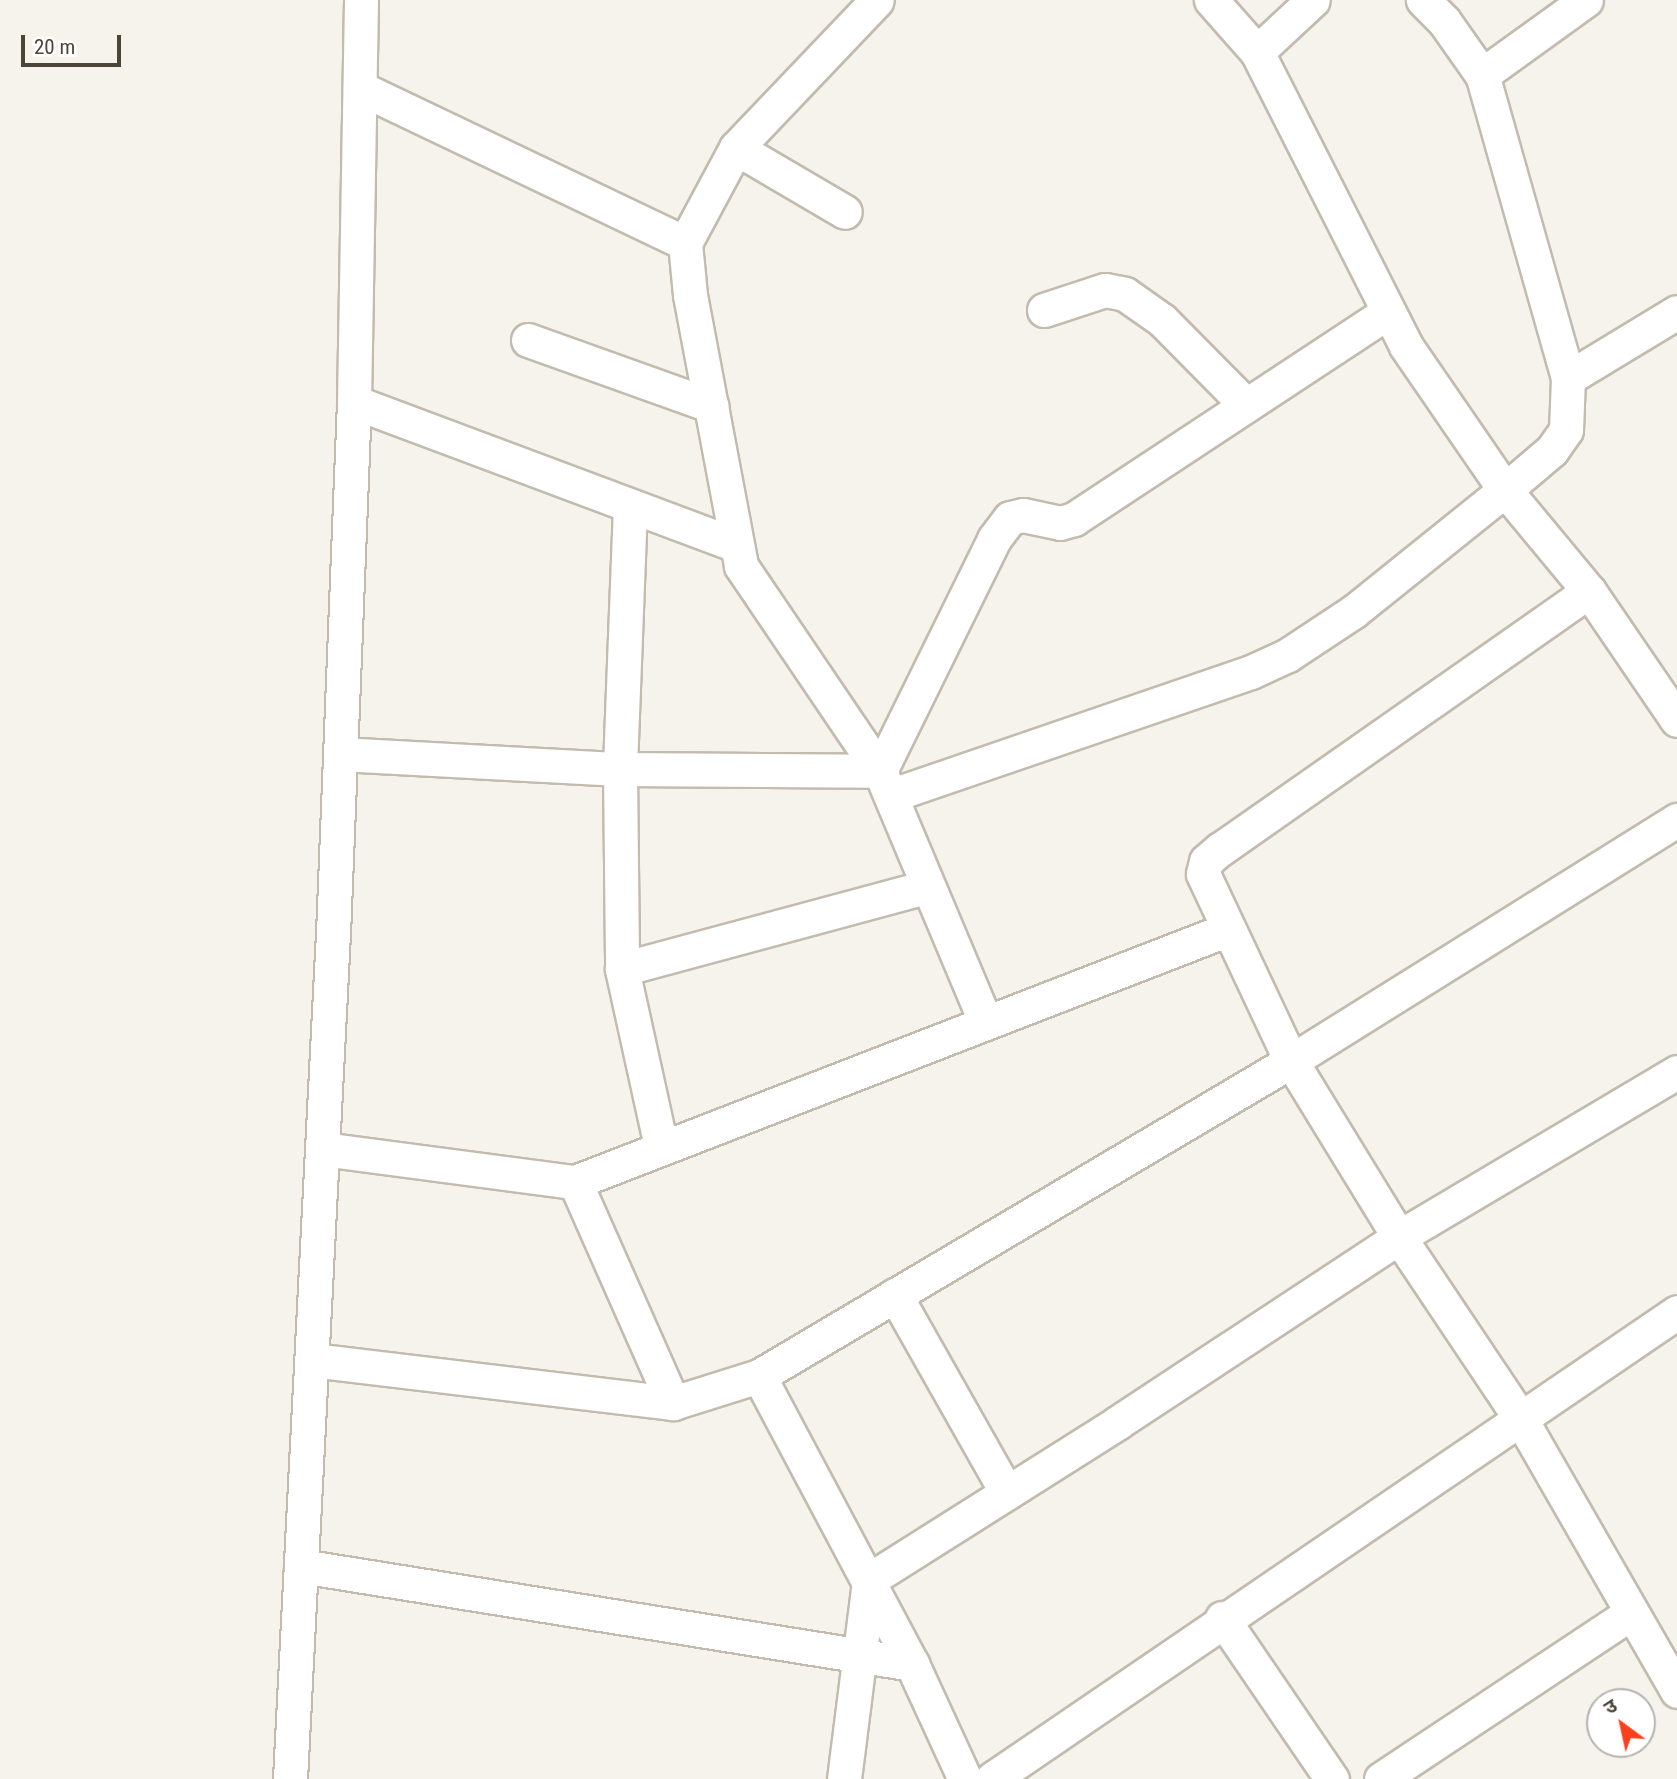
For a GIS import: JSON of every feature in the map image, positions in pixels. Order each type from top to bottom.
[{"type":"street","points":[[290,1779],[323,1149],[340,754],[354,402],[361,0]]},
{"type":"street","points":[[877,0],[736,148],[685,243],[734,544],[741,566],[886,783],[925,887],[986,1023]]},
{"type":"street","points":[[1211,0],[1257,52],[1387,313],[1505,490],[1589,591],[1677,720]]},
{"type":"street","points":[[1257,52],[1313,0]]},
{"type":"street","points":[[340,754],[886,783],[1251,672],[1288,654],[1353,612],[1552,450],[1566,430],[1567,378],[1482,75],[1423,0]]},
{"type":"street","points":[[1482,75],[1586,0]]},
{"type":"street","points":[[360,88],[685,243]]},
{"type":"street","points":[[736,148],[845,212]]},
{"type":"street","points":[[1044,310],[1105,290],[1125,294],[1162,320],[1245,404]]},
{"type":"street","points":[[1567,378],[1677,312]]},
{"type":"street","points":[[886,783],[1001,527],[1023,515],[1060,523],[1074,519],[1387,313]]},
{"type":"street","points":[[528,341],[712,406]]},
{"type":"street","points":[[354,402],[734,544]]},
{"type":"street","points":[[630,506],[620,769],[622,969],[661,1146]]},
{"type":"street","points":[[1589,591],[1206,861],[1203,874],[1226,930],[1291,1061],[1399,1237],[1519,1416],[1677,1691]]},
{"type":"street","points":[[312,1360],[673,1404],[758,1376],[1291,1061],[1677,820]]},
{"type":"street","points":[[622,969],[925,887]]},
{"type":"street","points":[[323,1149],[575,1182],[661,1146],[1226,930]]},
{"type":"street","points":[[844,1779],[869,1580],[1399,1237],[1677,1072]]},
{"type":"street","points":[[575,1182],[673,1404]]},
{"type":"street","points":[[895,1295],[1007,1493]]},
{"type":"street","points":[[992,1779],[1222,1618],[1677,1312]]},
{"type":"street","points":[[758,1376],[869,1580],[912,1664],[965,1779]]},
{"type":"street","points":[[301,1566],[912,1664]]},
{"type":"street","points":[[1381,1779],[1632,1612]]},
{"type":"street","points":[[1222,1618],[1332,1779]]}]
